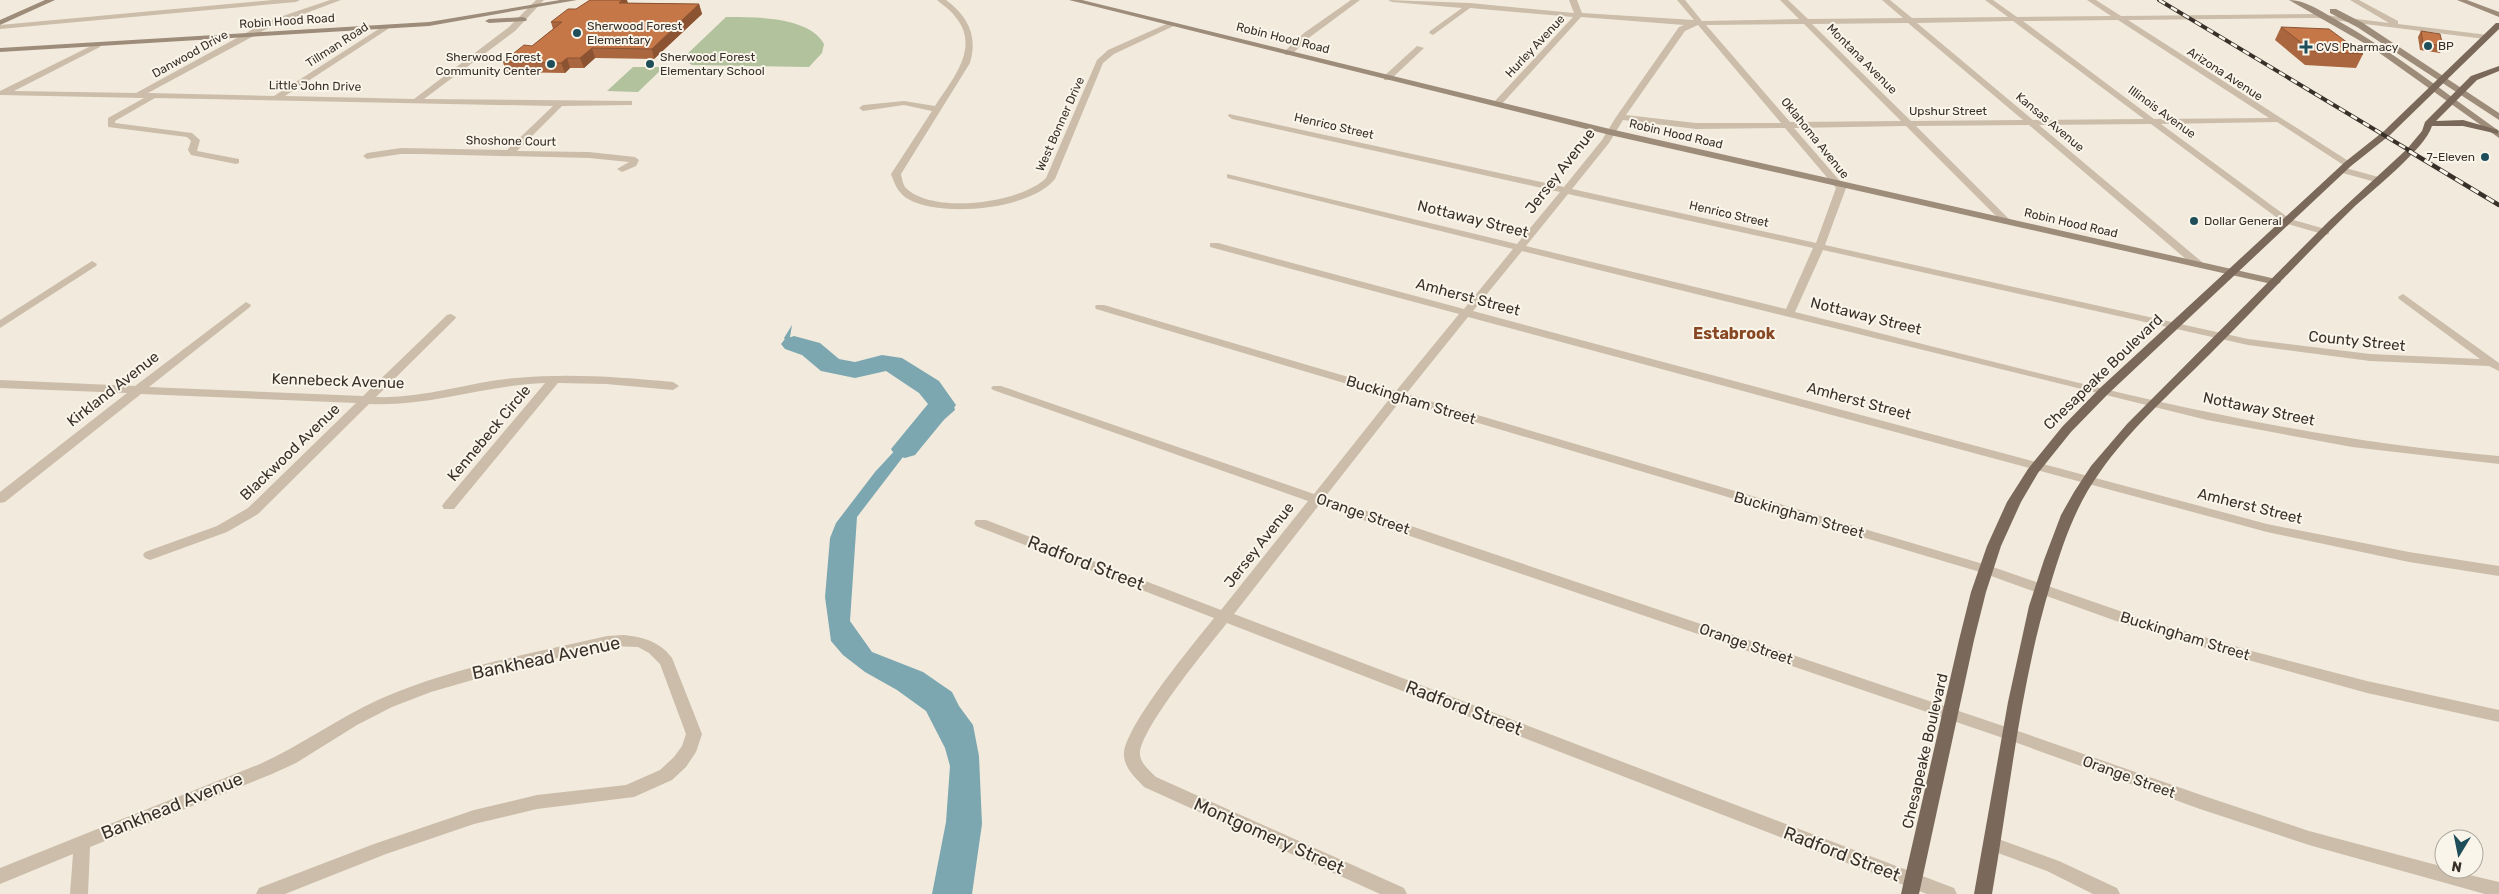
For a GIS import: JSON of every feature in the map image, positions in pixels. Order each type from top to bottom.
[{"type":"main road","name":"Chesapeake Boulevard","points":[[1912,888],[1950,714],[1985,569],[2014,502],[2036,466],[2070,424],[2104,391],[2345,167],[2384,135],[2498,26]]},
{"type":"main road","points":[[2486,37],[2499,41]]},
{"type":"main road","points":[[1983,894],[2040,588],[2069,512],[2088,480],[2117,442],[2221,336],[2410,151],[2426,131],[2428,124],[2450,100],[2479,75],[2499,68]]},
{"type":"main road","points":[[2428,124],[2463,123],[2497,133]]},
{"type":"street","points":[[0,23],[51,0]]},
{"type":"street","points":[[0,27],[296,0]]},
{"type":"street","name":"Danwood Drive","points":[[138,96],[245,36],[283,18],[337,0]]},
{"type":"street","name":"Robin Hood Road","points":[[0,50],[385,28],[429,24],[538,3],[573,0]]},
{"type":"street","name":"West Bonner Drive","points":[[940,0],[958,13],[966,25],[971,44],[966,63],[896,174],[899,186],[913,197],[953,206],[990,204],[1018,198],[1036,190],[1050,180],[1104,57],[1174,24]]},
{"type":"street","name":"Robin Hood Road","points":[[1073,0],[1610,132],[2276,282]]},
{"type":"street","points":[[1288,53],[1307,35],[1356,0]]},
{"type":"street","points":[[1392,0],[1469,3],[1665,22],[2328,17],[2396,24],[2486,37]]},
{"type":"street","name":"Hurley Avenue","points":[[1497,104],[1579,15],[1573,0]]},
{"type":"street","name":"Oklahoma Avenue","points":[[1681,0],[1838,183],[1841,192],[1790,314]]},
{"type":"street","name":"Montana Avenue","points":[[1784,0],[2006,221]]},
{"type":"street","name":"Kansas Avenue","points":[[1886,0],[2198,264]]},
{"type":"street","name":"Illinois Avenue","points":[[1989,0],[2287,221],[2326,232]]},
{"type":"street","name":"Arizona Avenue","points":[[2091,0],[2345,167],[2379,180]]},
{"type":"street","points":[[2292,0],[2328,17],[2437,83],[2460,91],[2499,117]]},
{"type":"street","points":[[2310,0],[2349,19],[2437,83],[2450,100],[2497,133]]},
{"type":"street","points":[[2354,0],[2390,18],[2396,24]]},
{"type":"street","points":[[2461,0],[2499,17]]},
{"type":"street","points":[[416,101],[523,20],[538,3]]},
{"type":"street","points":[[1432,33],[1469,3]]},
{"type":"street","name":"Chesapeake Boulevard","points":[[2498,26],[2499,17]]},
{"type":"street","points":[[429,24],[523,20]]},
{"type":"street","name":"Jersey Avenue","points":[[1141,774],[1132,755],[1135,740],[1169,686],[1398,396],[1606,141],[1620,117],[1682,29],[1699,21]]},
{"type":"street","name":"Tillman Road","points":[[276,98],[385,28]]},
{"type":"street","points":[[1,93],[96,45]]},
{"type":"street","points":[[1387,78],[1420,48]]},
{"type":"street","name":"Little John Drive","points":[[1,93],[560,104],[629,103]]},
{"type":"street","points":[[154,96],[112,120],[111,125],[189,135],[196,140],[192,150],[194,153],[236,161]]},
{"type":"street","points":[[863,108],[904,103],[937,109]]},
{"type":"street","points":[[509,153],[560,104]]},
{"type":"street","name":"Henrico Street","points":[[1232,116],[2221,336]]},
{"type":"street","name":"Upshur Street","points":[[1620,117],[1687,125],[2275,120]]},
{"type":"street","name":"Shoshone Court","points":[[367,156],[401,151],[589,155],[635,160],[633,164],[622,169]]},
{"type":"street","name":"Nottaway Street","points":[[1230,176],[2155,404],[2329,440],[2391,450],[2499,460]]},
{"type":"street","name":"Amherst Street","points":[[1214,245],[2267,528],[2409,557],[2499,571]]},
{"type":"street","points":[[0,325],[92,264]]},
{"type":"street","name":"County Street","points":[[2403,296],[2495,365]]},
{"type":"street","name":"Kirkland Avenue","points":[[0,499],[246,305]]},
{"type":"street","name":"Buckingham Street","points":[[1100,307],[1985,569],[2135,622],[2368,687],[2499,716]]},
{"type":"street","name":"Blackwood Avenue","points":[[150,555],[222,529],[253,512],[451,317]]},
{"type":"street","name":"County Street","points":[[2221,336],[2313,353],[2358,358],[2495,365]]},
{"type":"street","name":"Kennebeck Avenue","points":[[0,384],[367,400],[425,398],[494,384],[553,381],[600,381],[673,386]]},
{"type":"street","name":"Kennebeck Circle","points":[[449,506],[553,381]]},
{"type":"street","name":"Orange Street","points":[[997,388],[1316,499],[2012,735],[2200,802],[2309,838],[2499,890]]},
{"type":"street","name":"Radford Street","points":[[981,523],[1224,615],[1912,888],[1948,894]]},
{"type":"street","name":"Bankhead Avenue","points":[[0,876],[266,769],[386,703],[459,677],[607,641],[624,640],[650,645],[660,652],[667,662],[694,734],[690,748],[680,762],[666,776],[628,792],[537,802],[474,817],[380,849],[265,894]]},
{"type":"street","name":"Montgomery Street","points":[[1141,774],[1150,782],[1398,894]]},
{"type":"street","points":[[79,894],[82,842]]},
{"type":"street","points":[[1993,844],[2053,866],[2111,894]]},
{"type":"green space","points":[[726,17],[765,18],[794,23],[817,35],[824,44],[822,53],[809,67],[692,65],[682,59]]},
{"type":"green space","points":[[633,67],[664,67],[638,92],[607,91]]},
{"type":"water","points":[[792,325],[790,337],[792,340],[821,358],[840,365],[882,359],[901,365],[925,378],[946,394],[955,410],[906,453],[857,517],[850,621],[872,652],[923,672],[952,692],[959,706],[973,725],[979,756],[982,824],[972,894],[932,894],[946,822],[950,766],[945,748],[926,711],[897,690],[865,672],[843,655],[831,641],[825,597],[830,538],[836,523],[875,472],[899,446],[936,415],[940,395],[883,364],[885,362],[871,363],[847,371],[831,370],[823,367],[787,343],[784,338]]},
{"type":"building","points":[[590,0],[622,0],[619,3],[699,4],[652,49],[592,48],[580,58],[567,58],[561,63],[503,62],[524,45],[532,46],[562,22],[551,22],[568,9],[576,9]]},
{"type":"building","points":[[2281,27],[2329,29],[2363,54],[2312,51]]},
{"type":"building","points":[[2421,31],[2440,34],[2443,46],[2423,43]]},
{"type":"waterway","points":[[794,344],[811,349],[830,365],[855,370],[882,363],[893,364],[929,387],[942,405],[905,449]]},
{"type":"railway","points":[[2159,0],[2412,152]]},
{"type":"railway","points":[[2409,151],[2499,205]]},
{"type":"place","name":"Sherwood Forest Elementary","points":[[577,33]]},
{"type":"place","name":"BP","points":[[2428,46]]},
{"type":"place","name":"CVS Pharmacy","points":[[2306,47]]},
{"type":"place","name":"Sherwood Forest Community Center","points":[[551,64]]},
{"type":"place","name":"Sherwood Forest Elementary School","points":[[650,64]]},
{"type":"place","name":"7-Eleven","points":[[2485,157]]},
{"type":"place","name":"Dollar General","points":[[2194,221]]},
{"type":"district","name":"Estabrook","points":[[1734,333]]}]
